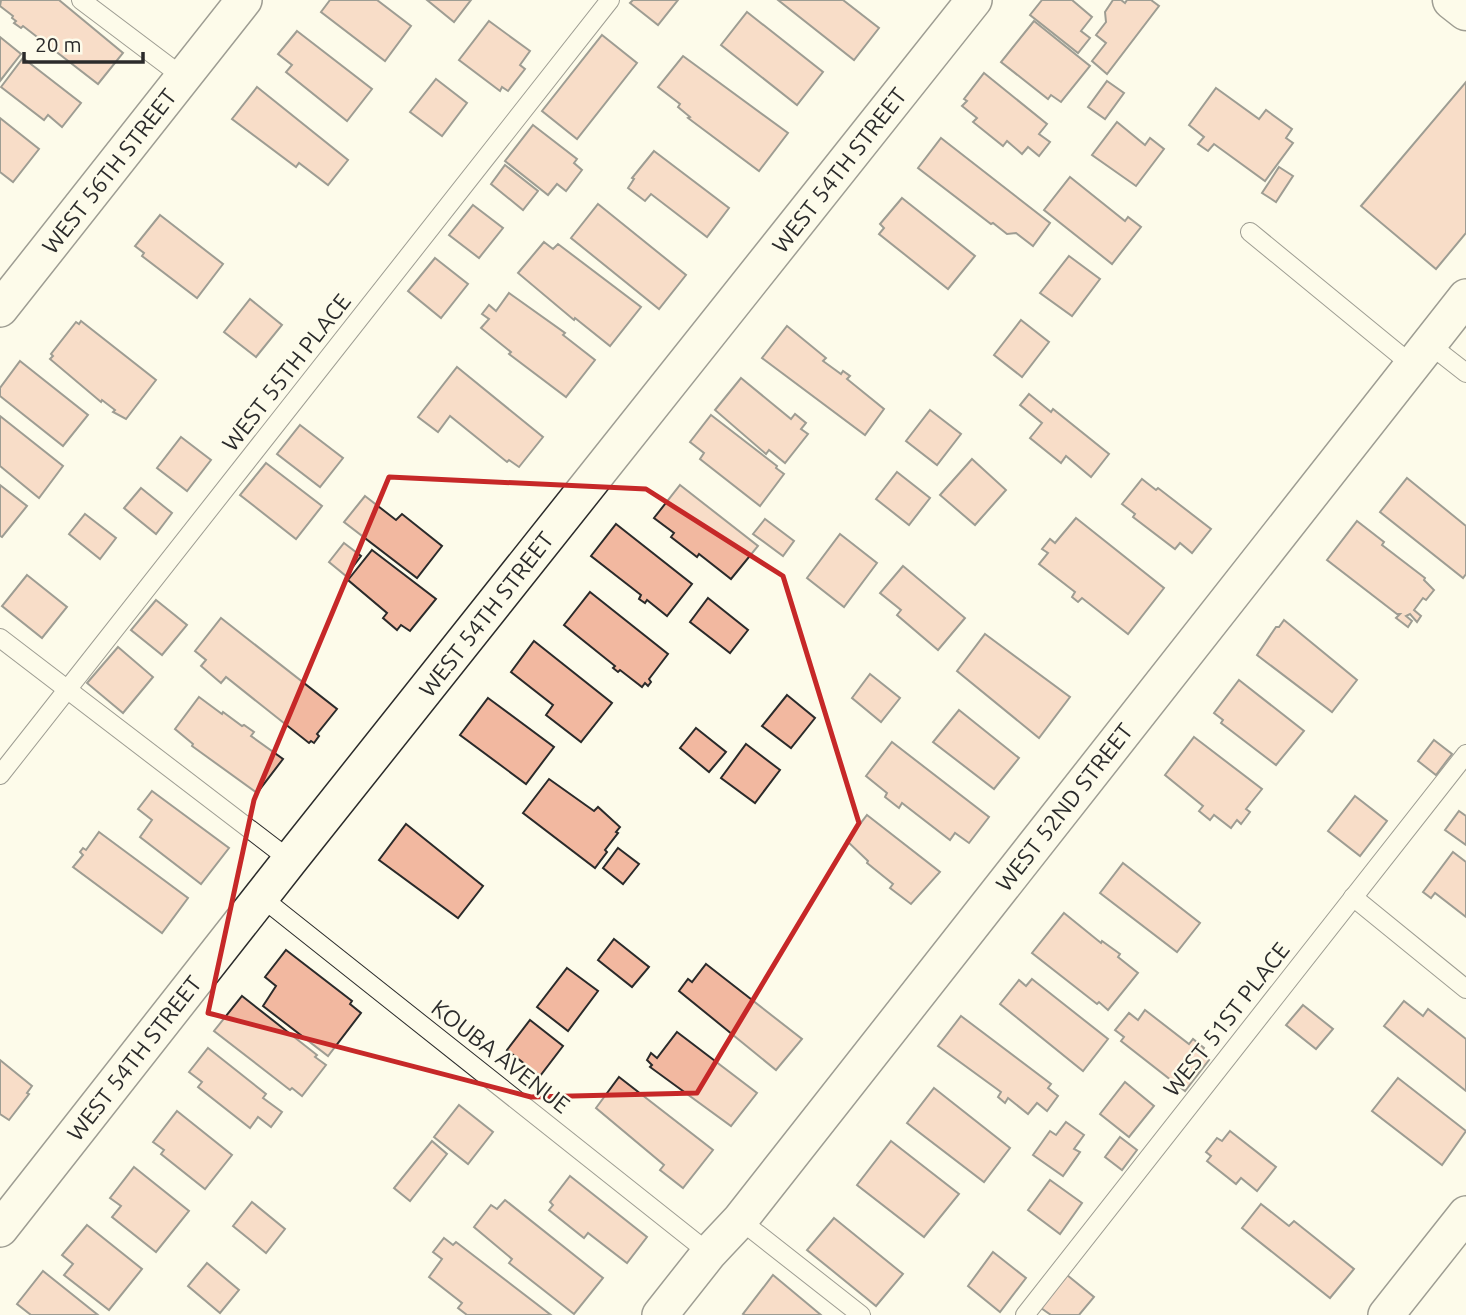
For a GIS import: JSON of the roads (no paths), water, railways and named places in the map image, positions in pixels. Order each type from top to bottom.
[{"type":"street","name":"WEST 56TH STREET","points":[[0,309],[244,0]]},
{"type":"street","name":"WEST 54TH STREET","points":[[0,1229],[974,0]]},
{"type":"street","points":[[1452,0],[1466,11]]},
{"type":"street","name":"WEST 52ND STREET","points":[[660,1315],[709,1253],[740,1220],[1466,297]]},
{"type":"street","points":[[1386,1315],[1466,1214]]},
{"type":"lane","points":[[81,0],[183,78]]},
{"type":"lane","name":"WEST 55TH PLACE","points":[[0,775],[610,0]]},
{"type":"lane","points":[[1250,232],[1421,355],[1466,373]]},
{"type":"lane","points":[[0,638],[290,860]]},
{"type":"lane","name":"WEST 51ST PLACE","points":[[1024,1315],[1466,754]]},
{"type":"lane","name":"KOUBA AVENUE","points":[[261,897],[709,1253]]},
{"type":"lane","points":[[1353,897],[1466,989]]},
{"type":"lane","points":[[740,1220],[861,1315]]}]
